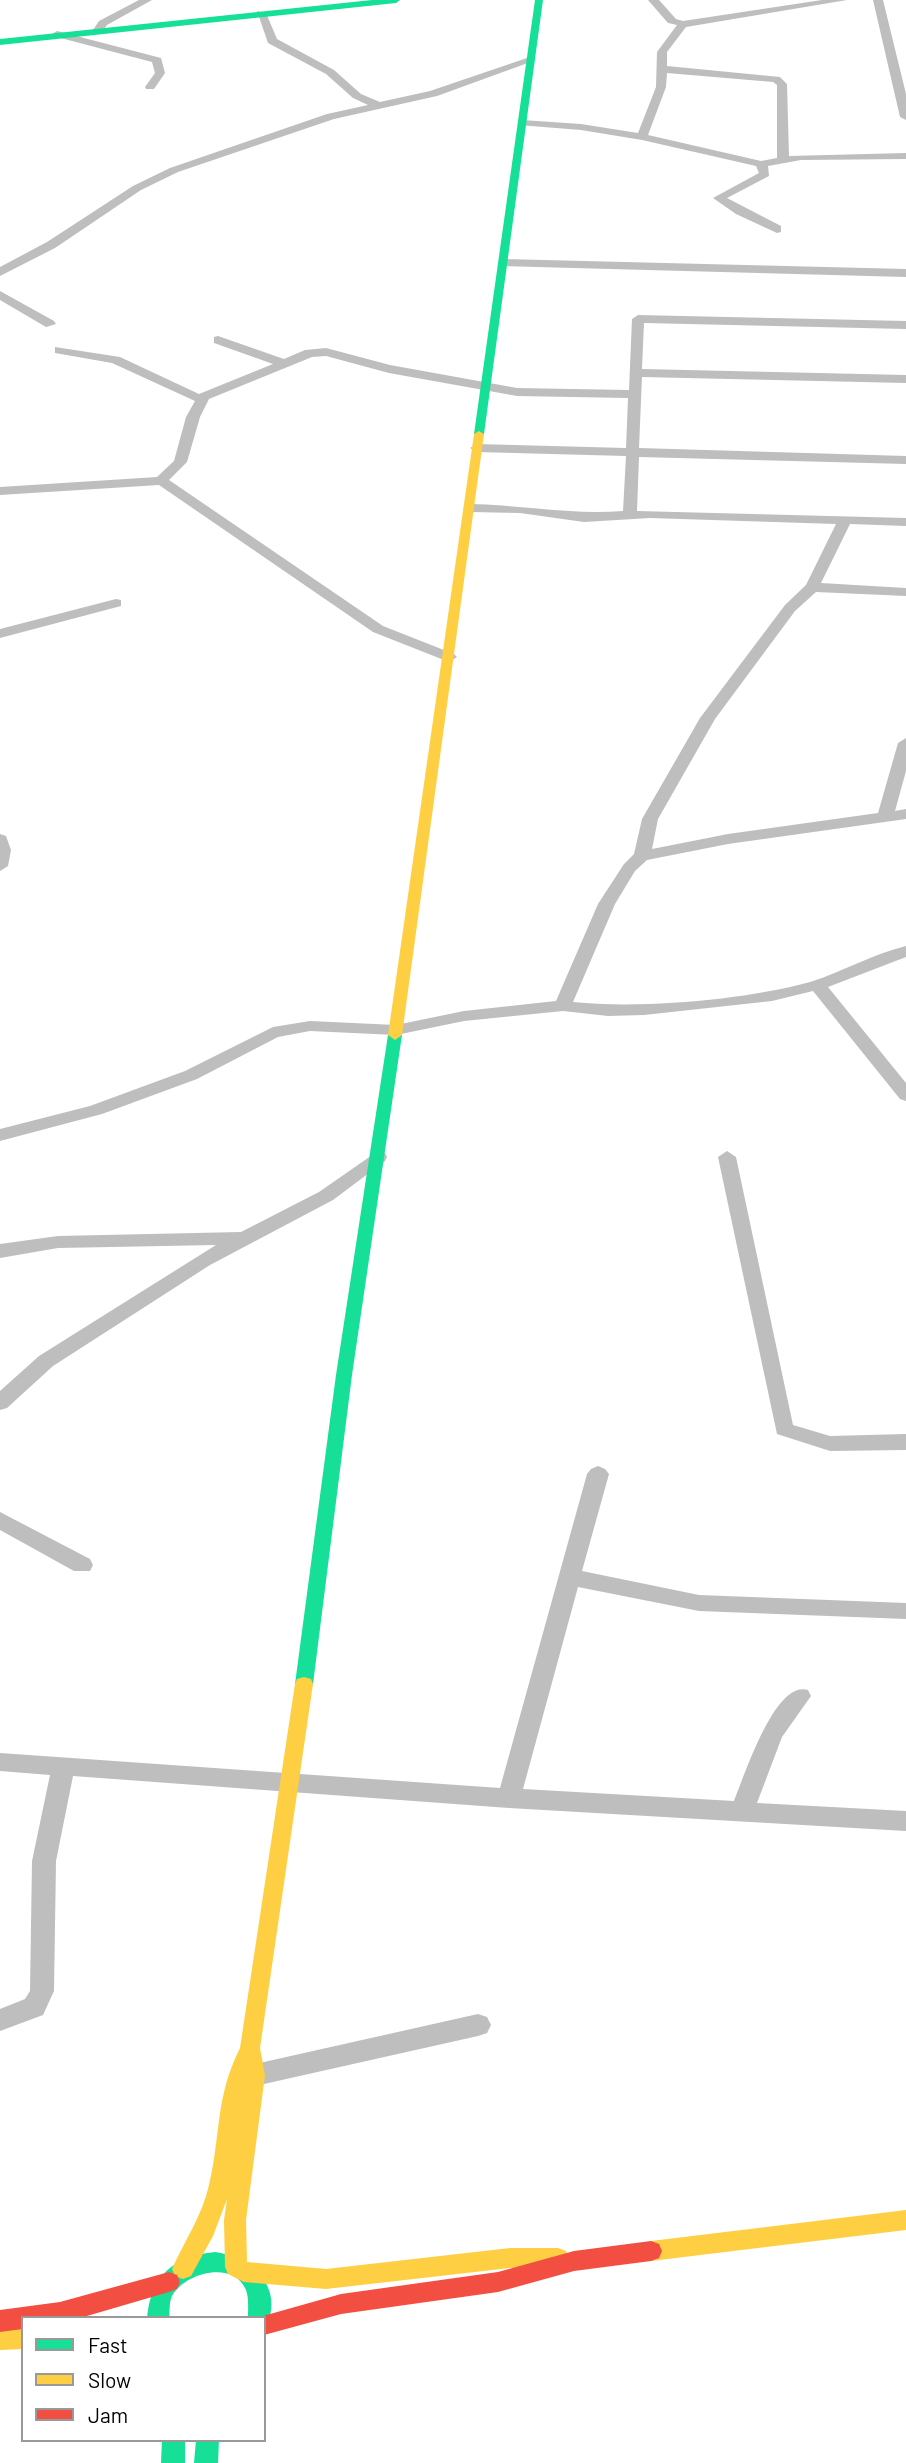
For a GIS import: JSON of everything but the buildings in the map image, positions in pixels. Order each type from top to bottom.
[{"type":"main road","points":[[0,42],[396,0]]},
{"type":"main road","points":[[258,2316],[258,2293],[240,2269],[235,2220],[255,2075],[250,2048],[290,1782],[344,1375],[449,657],[539,0]]},
{"type":"main road","points":[[158,2316],[160,2298],[169,2282],[183,2269],[205,2234],[221,2183],[228,2104],[235,2074],[250,2048]]},
{"type":"main road","points":[[266,2323],[324,2308],[536,2276],[574,2261],[906,2220]]},
{"type":"main road","points":[[183,2269],[209,2261],[281,2280],[320,2281],[492,2261],[545,2257],[574,2261]]},
{"type":"main road","points":[[38,2316],[60,2313],[169,2282]]},
{"type":"main road","points":[[0,2321],[21,2318]]},
{"type":"main road","points":[[0,2339],[21,2338]]},
{"type":"main road","points":[[173,2463],[174,2442]]},
{"type":"main road","points":[[206,2463],[208,2442]]},
{"type":"street","points":[[98,30],[103,23],[147,0]]},
{"type":"street","points":[[653,0],[672,21],[683,24],[842,0]]},
{"type":"street","points":[[878,0],[906,117]]},
{"type":"street","points":[[261,13],[272,41],[330,72],[357,96],[377,105]]},
{"type":"street","points":[[642,137],[661,87],[663,52],[683,24]]},
{"type":"street","points":[[57,34],[157,60],[160,74],[150,87]]},
{"type":"street","points":[[0,272],[51,244],[160,176],[265,137],[377,105],[433,94],[531,60]]},
{"type":"street","points":[[662,69],[725,77],[776,79],[782,84],[780,112],[783,158]]},
{"type":"street","points":[[522,123],[581,127],[642,137],[761,164],[783,158],[904,157]]},
{"type":"street","points":[[761,164],[765,174],[719,198],[740,212],[777,229]]},
{"type":"street","points":[[504,263],[906,273]]},
{"type":"street","points":[[0,295],[51,324]]},
{"type":"street","points":[[630,515],[638,319],[906,325]]},
{"type":"street","points":[[218,340],[283,363]]},
{"type":"street","points":[[60,350],[114,360],[202,400]]},
{"type":"street","points":[[0,491],[138,484],[161,480],[180,462],[193,417],[204,396],[310,353],[326,352],[484,387],[558,394],[637,394]]},
{"type":"street","points":[[636,373],[906,379]]},
{"type":"street","points":[[477,448],[906,460]]},
{"type":"street","points":[[161,480],[379,629],[449,657]]},
{"type":"street","points":[[470,508],[520,509],[584,518],[630,515],[906,522]]},
{"type":"street","points":[[642,856],[650,819],[708,718],[790,608],[812,587],[844,522]]},
{"type":"street","points":[[812,587],[906,592]]},
{"type":"street","points":[[0,634],[116,603]]},
{"type":"street","points":[[885,817],[906,743]]},
{"type":"street","points":[[563,1006],[595,927],[630,865],[642,856],[728,839],[906,814]]},
{"type":"street","points":[[0,839],[4,850],[0,866]]},
{"type":"street","points":[[0,1135],[96,1110],[191,1075],[272,1032],[310,1026],[396,1030],[464,1016],[563,1006],[608,1011],[644,1010],[772,996],[817,985],[906,951]]},
{"type":"street","points":[[817,985],[906,1095]]},
{"type":"street","points":[[0,1403],[46,1361],[240,1238],[326,1196],[378,1157]]},
{"type":"street","points":[[727,1157],[784,1429],[812,1442],[842,1445],[906,1442]]},
{"type":"street","points":[[0,1251],[58,1242],[240,1238]]},
{"type":"street","points":[[509,1798],[598,1474]]},
{"type":"street","points":[[0,1520],[82,1565]]},
{"type":"street","points":[[571,1577],[699,1603],[906,1611]]},
{"type":"street","points":[[741,1811],[772,1733],[800,1696]]},
{"type":"street","points":[[0,1762],[509,1798],[906,1821]]},
{"type":"street","points":[[0,2020],[34,2007],[42,1991],[44,1861],[63,1766]]},
{"type":"street","points":[[255,2075],[478,2025]]},
{"type":"traffic: fast","points":[[0,42],[396,0]]},
{"type":"traffic: fast","points":[[479,434],[539,0]]},
{"type":"traffic: fast","points":[[304,1684],[344,1375],[395,1035]]},
{"type":"traffic: fast","points":[[158,2316],[162,2294],[170,2281],[191,2267],[215,2262],[239,2268],[249,2276],[257,2291],[259,2316]]},
{"type":"traffic: fast","points":[[173,2463],[174,2442]]},
{"type":"traffic: fast","points":[[206,2463],[208,2442]]},
{"type":"traffic: slow","points":[[395,1035],[479,434]]},
{"type":"traffic: slow","points":[[236,2267],[235,2220],[255,2075],[250,2048],[304,1684]]},
{"type":"traffic: slow","points":[[183,2269],[214,2207],[224,2166],[234,2085],[250,2048]]},
{"type":"traffic: slow","points":[[651,2251],[906,2220]]},
{"type":"traffic: slow","points":[[244,2272],[326,2279],[510,2258],[558,2258]]},
{"type":"traffic: slow","points":[[0,2339],[21,2338]]},
{"type":"traffic: jam","points":[[266,2323],[341,2304],[498,2282],[574,2261],[651,2251]]},
{"type":"traffic: jam","points":[[38,2316],[60,2313],[169,2282]]},
{"type":"traffic: jam","points":[[0,2321],[21,2318]]}]
